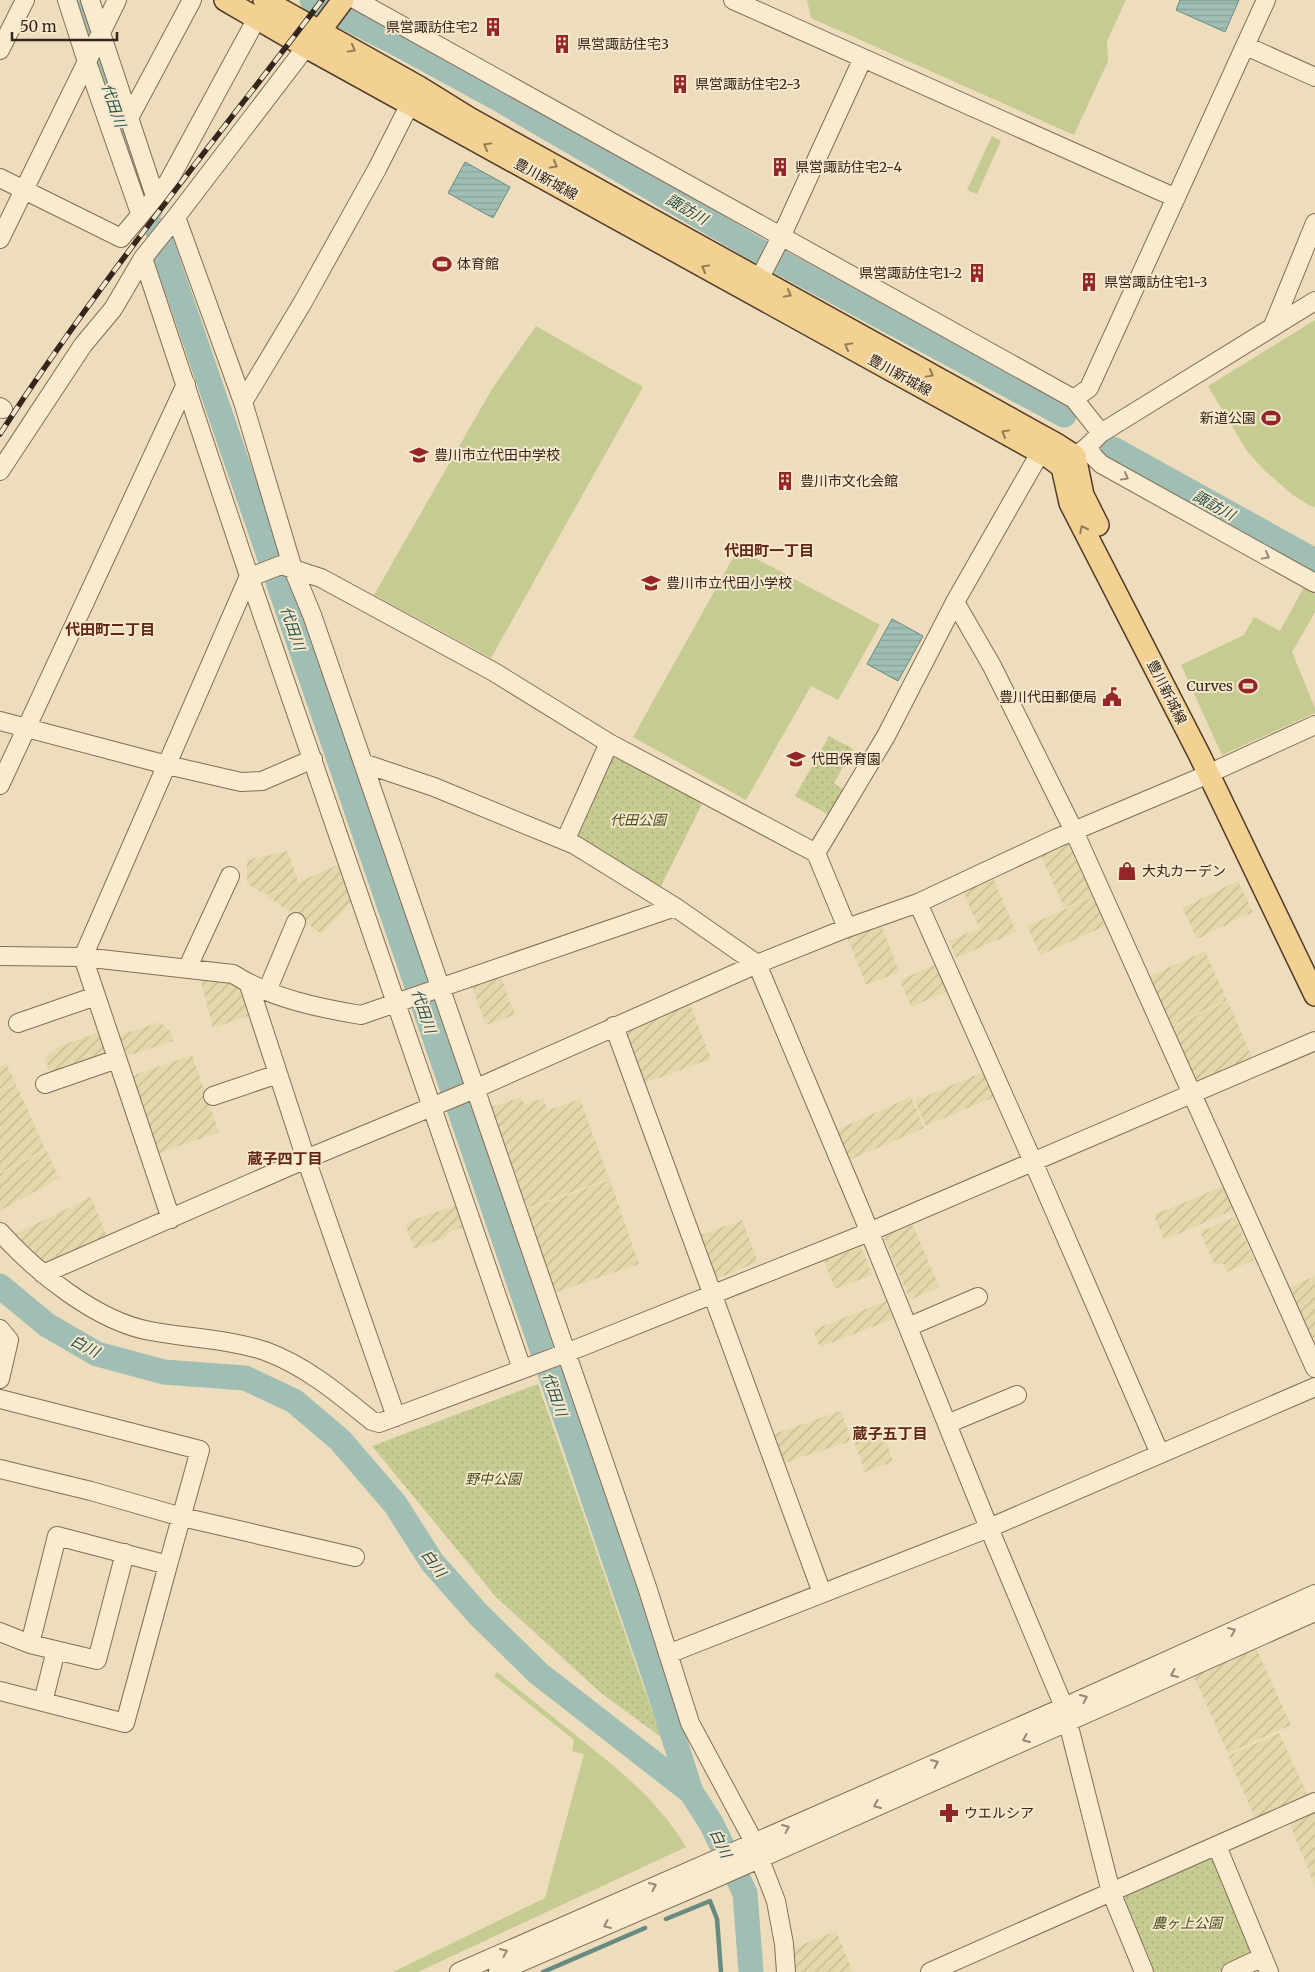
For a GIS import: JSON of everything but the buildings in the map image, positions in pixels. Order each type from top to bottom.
[{"type":"main road","name":"豊川新城線","points":[[225,0],[264,5],[317,34],[415,96],[469,118],[759,281],[1058,445],[1075,457]]},
{"type":"main road","points":[[317,34],[347,1]]},
{"type":"main road","name":"豊川新城線","points":[[759,281],[1040,453],[1075,457]]},
{"type":"main road","name":"豊川新城線","points":[[1075,457],[1070,503],[1214,770],[1315,968]]},
{"type":"main road","name":"豊川新城線","points":[[1214,770],[1315,995]]},
{"type":"street","points":[[0,50],[25,0]]},
{"type":"street","points":[[67,0],[94,47],[129,118],[148,205]]},
{"type":"street","points":[[90,0],[94,47],[148,205]]},
{"type":"street","points":[[0,239],[117,0]]},
{"type":"street","points":[[129,118],[192,0]]},
{"type":"street","points":[[733,0],[1176,198]]},
{"type":"street","points":[[1074,399],[1089,388],[1266,0]]},
{"type":"street","points":[[347,1],[779,242],[1074,399],[1101,433]]},
{"type":"street","points":[[0,178],[121,238],[168,182],[264,5]]},
{"type":"street","points":[[0,471],[83,345],[112,309],[143,258],[317,34]]},
{"type":"street","points":[[1246,46],[1315,78]]},
{"type":"street","points":[[759,281],[779,242],[863,58]]},
{"type":"street","points":[[243,402],[317,278],[415,96]]},
{"type":"street","points":[[176,217],[243,402],[287,567],[312,615],[363,763],[435,988],[472,1090],[561,1354],[668,1654],[690,1723],[776,1901],[784,1944],[786,1972]]},
{"type":"street","points":[[1273,326],[1315,223]]},
{"type":"street","points":[[143,258],[253,575],[313,759],[400,1001],[527,1367]]},
{"type":"street","points":[[1075,457],[1101,433],[1315,300]]},
{"type":"street","points":[[0,785],[186,384]]},
{"type":"street","points":[[816,854],[886,736],[955,602],[1040,453]]},
{"type":"street","points":[[1075,457],[1094,457],[1101,464],[1315,583]]},
{"type":"street","points":[[253,575],[287,567],[320,578],[494,672],[609,743],[816,854],[847,928]]},
{"type":"street","points":[[171,1219],[83,957],[167,764],[253,575]]},
{"type":"street","points":[[955,602],[992,666],[1074,831],[1315,1368]]},
{"type":"street","points":[[0,721],[241,782],[262,781],[313,759]]},
{"type":"street","points":[[43,1274],[306,1159],[472,1090],[757,964],[847,928],[918,903],[1074,831],[1315,725]]},
{"type":"street","points":[[565,841],[609,743]]},
{"type":"street","points":[[363,763],[434,787],[575,845],[675,906],[757,964],[1066,1714],[1111,1892],[1144,1972]]},
{"type":"street","points":[[187,969],[230,876]]},
{"type":"street","points":[[918,903],[1160,1454]]},
{"type":"street","points":[[0,956],[83,957],[233,974],[249,985],[316,1008],[361,1015],[675,906]]},
{"type":"street","points":[[267,990],[296,922]]},
{"type":"street","points":[[249,985],[306,1159],[396,1418]]},
{"type":"street","points":[[18,1023],[96,996]]},
{"type":"street","points":[[614,1026],[710,1294],[822,1593]]},
{"type":"street","points":[[0,1232],[21,1255],[43,1274],[89,1306],[132,1326],[148,1331],[246,1346],[266,1352],[315,1376],[372,1421],[379,1423],[561,1354],[869,1232],[1315,1041]]},
{"type":"street","points":[[45,1084],[117,1059]]},
{"type":"street","points":[[213,1096],[278,1074]]},
{"type":"street","points":[[908,1327],[978,1297]]},
{"type":"street","points":[[0,1329],[9,1340],[0,1379]]},
{"type":"street","points":[[668,1654],[989,1528],[1315,1388]]},
{"type":"street","points":[[946,1424],[1017,1395]]},
{"type":"street","points":[[0,1399],[200,1450],[125,1723],[0,1691]]},
{"type":"street","points":[[0,1469],[91,1491],[182,1517],[355,1557]]},
{"type":"street","points":[[30,1644],[57,1536],[168,1565]]},
{"type":"street","points":[[0,1632],[30,1644],[97,1660],[124,1553]]},
{"type":"street","points":[[1066,1714],[1315,1594]]},
{"type":"street","points":[[460,1972],[707,1862],[751,1852],[1066,1714],[1315,1612]]},
{"type":"street","points":[[43,1702],[56,1650]]},
{"type":"street","points":[[937,1971],[1315,1802]]},
{"type":"street","points":[[1216,1846],[1266,1964],[1231,1972]]},
{"type":"street","points":[[498,1972],[716,1878],[751,1852]]},
{"type":"street","points":[[514,1972],[547,1951]]},
{"type":"shaded area","points":[[1068,841],[1092,896],[1064,908],[1040,853]]},
{"type":"shaded area","points":[[288,851],[298,882],[266,895],[247,884],[247,860]]},
{"type":"shaded area","points":[[340,864],[352,901],[322,934],[267,896]]},
{"type":"shaded area","points":[[993,878],[1016,932],[956,958],[949,941],[979,928],[963,891]]},
{"type":"shaded area","points":[[1238,881],[1253,912],[1197,939],[1182,908]]},
{"type":"shaded area","points":[[1093,897],[1105,926],[1040,955],[1027,926]]},
{"type":"shaded area","points":[[881,924],[899,972],[866,985],[847,937]]},
{"type":"shaded area","points":[[1205,951],[1227,1000],[1168,1027],[1146,978]]},
{"type":"shaded area","points":[[939,963],[950,990],[911,1007],[900,980]]},
{"type":"shaded area","points":[[500,974],[515,1015],[486,1025],[471,984]]},
{"type":"shaded area","points":[[200,977],[235,983],[240,988],[248,1016],[213,1028]]},
{"type":"shaded area","points":[[1228,1001],[1252,1058],[1200,1082],[1192,1078],[1169,1028]]},
{"type":"shaded area","points":[[690,1004],[711,1059],[642,1084],[625,1038],[628,1030]]},
{"type":"shaded area","points":[[160,1022],[171,1032],[173,1041],[127,1056],[120,1035]]},
{"type":"shaded area","points":[[98,1033],[107,1056],[51,1076],[45,1058],[57,1047]]},
{"type":"shaded area","points":[[192,1055],[219,1132],[159,1153],[132,1076]]},
{"type":"shaded area","points":[[6,1064],[16,1083],[0,1091],[0,1067]]},
{"type":"shaded area","points":[[985,1071],[996,1096],[926,1126],[915,1101]]},
{"type":"shaded area","points":[[16,1084],[45,1149],[0,1173],[0,1092]]},
{"type":"shaded area","points":[[521,1097],[524,1105],[543,1098],[548,1110],[580,1099],[609,1179],[524,1209],[488,1108]]},
{"type":"shaded area","points":[[911,1097],[924,1128],[847,1161],[834,1131]]},
{"type":"shaded area","points":[[46,1150],[59,1178],[0,1211],[0,1174]]},
{"type":"shaded area","points":[[610,1180],[639,1264],[551,1294],[523,1211]]},
{"type":"shaded area","points":[[1223,1186],[1233,1210],[1164,1240],[1154,1215]]},
{"type":"shaded area","points":[[91,1197],[107,1236],[43,1264],[11,1236]]},
{"type":"shaded area","points":[[457,1205],[465,1227],[446,1233],[447,1237],[414,1249],[405,1223]]},
{"type":"shaded area","points":[[1235,1217],[1254,1260],[1227,1272],[1223,1263],[1215,1266],[1200,1232]]},
{"type":"shaded area","points":[[742,1220],[758,1262],[718,1278],[713,1276],[698,1236]]},
{"type":"shaded area","points":[[913,1225],[939,1287],[910,1300],[884,1237]]},
{"type":"shaded area","points":[[861,1247],[872,1275],[835,1289],[824,1261]]},
{"type":"shaded area","points":[[1315,1276],[1315,1337],[1309,1339],[1286,1289]]},
{"type":"shaded area","points":[[886,1301],[893,1319],[820,1347],[813,1330]]},
{"type":"shaded area","points":[[841,1411],[851,1441],[781,1464],[771,1435]]},
{"type":"shaded area","points":[[882,1429],[893,1462],[865,1472],[853,1439]]},
{"type":"shaded area","points":[[1256,1648],[1291,1725],[1228,1753],[1194,1677]]},
{"type":"shaded area","points":[[1279,1733],[1308,1796],[1256,1820],[1228,1756]]},
{"type":"shaded area","points":[[1315,1810],[1315,1886],[1289,1822]]},
{"type":"shaded area","points":[[836,1931],[853,1972],[793,1972],[792,1949]]},
{"type":"green space","points":[[807,0],[1126,0],[1107,41],[1108,61],[1074,135],[811,18]]},
{"type":"green space","points":[[992,136],[1001,141],[977,194],[967,190]]},
{"type":"green space","name":"新道公園","points":[[1315,320],[1315,507],[1293,495],[1264,470],[1247,451],[1208,386]]},
{"type":"green space","points":[[536,326],[643,387],[491,658],[374,595],[492,389]]},
{"type":"green space","points":[[738,549],[880,625],[838,700],[811,686],[746,800],[633,737]]},
{"type":"green space","name":"Curves","points":[[1305,585],[1315,591],[1315,612],[1292,652],[1315,708],[1315,713],[1222,755],[1181,665],[1244,635],[1254,617],[1280,631]]},
{"type":"green space","points":[[829,736],[853,749],[834,783],[844,790],[829,815],[795,796]]},
{"type":"green space","name":"代田公園","points":[[617,752],[703,802],[660,888],[578,839],[574,833],[609,755]]},
{"type":"green space","name":"野中公園","points":[[538,1384],[661,1737],[601,1693],[496,1597],[372,1446]]},
{"type":"green space","points":[[497,1672],[626,1777],[665,1816],[686,1847],[418,1972],[393,1972],[545,1898],[584,1754],[572,1751],[574,1740],[494,1676]]},
{"type":"green space","name":"農ヶ上公園","points":[[1213,1858],[1254,1956],[1218,1972],[1153,1972],[1122,1898]]},
{"type":"water","points":[[1180,0],[1239,0],[1225,32],[1176,10]]},
{"type":"water","points":[[465,162],[510,187],[493,218],[448,193]]},
{"type":"water","points":[[892,619],[923,636],[898,681],[867,664]]},
{"type":"waterway","name":"代田川","points":[[79,0],[150,210]]},
{"type":"waterway","name":"諏訪川","points":[[312,0],[497,98],[754,248],[1064,415]]},
{"type":"waterway","name":"代田川","points":[[157,230],[656,1681],[691,1792]]},
{"type":"waterway","name":"諏訪川","points":[[1113,449],[1315,561]]},
{"type":"waterway","name":"白川","points":[[0,1286],[47,1325],[97,1354],[164,1372],[245,1378],[294,1401],[340,1440],[395,1504],[432,1562],[478,1614],[538,1673],[691,1792],[711,1823],[745,1893],[751,1972]]},
{"type":"waterway","points":[[666,1919],[710,1901],[717,1919],[721,1972]]},
{"type":"waterway","points":[[543,1972],[645,1928]]},
{"type":"railway","points":[[0,434],[116,268],[322,0]]},
{"type":"place","name":"県営諏訪住宅2","points":[[493,27]]},
{"type":"place","name":"県営諏訪住宅3","points":[[562,44]]},
{"type":"place","name":"県営諏訪住宅2-3","points":[[680,84]]},
{"type":"place","name":"県営諏訪住宅2-4","points":[[780,167]]},
{"type":"place","name":"体育館","points":[[442,264]]},
{"type":"place","name":"県営諏訪住宅1-2","points":[[977,273]]},
{"type":"place","name":"県営諏訪住宅1-3","points":[[1089,282]]},
{"type":"place","name":"新道公園","points":[[1271,418]]},
{"type":"place","name":"豊川市立代田中学校","points":[[419,455]]},
{"type":"place","name":"豊川市文化会館","points":[[785,481]]},
{"type":"place","name":"豊川市立代田小学校","points":[[651,583]]},
{"type":"place","name":"Curves","points":[[1248,686]]},
{"type":"place","name":"豊川代田郵便局","points":[[1112,697]]},
{"type":"place","name":"代田保育園","points":[[796,759]]},
{"type":"place","name":"大丸カーデン","points":[[1127,871]]},
{"type":"place","name":"ウエルシア","points":[[949,1813]]},
{"type":"district","name":"代田町一丁目","points":[[769,550]]},
{"type":"district","name":"代田町二丁目","points":[[110,629]]},
{"type":"district","name":"蔵子四丁目","points":[[285,1158]]},
{"type":"district","name":"蔵子五丁目","points":[[890,1433]]}]
